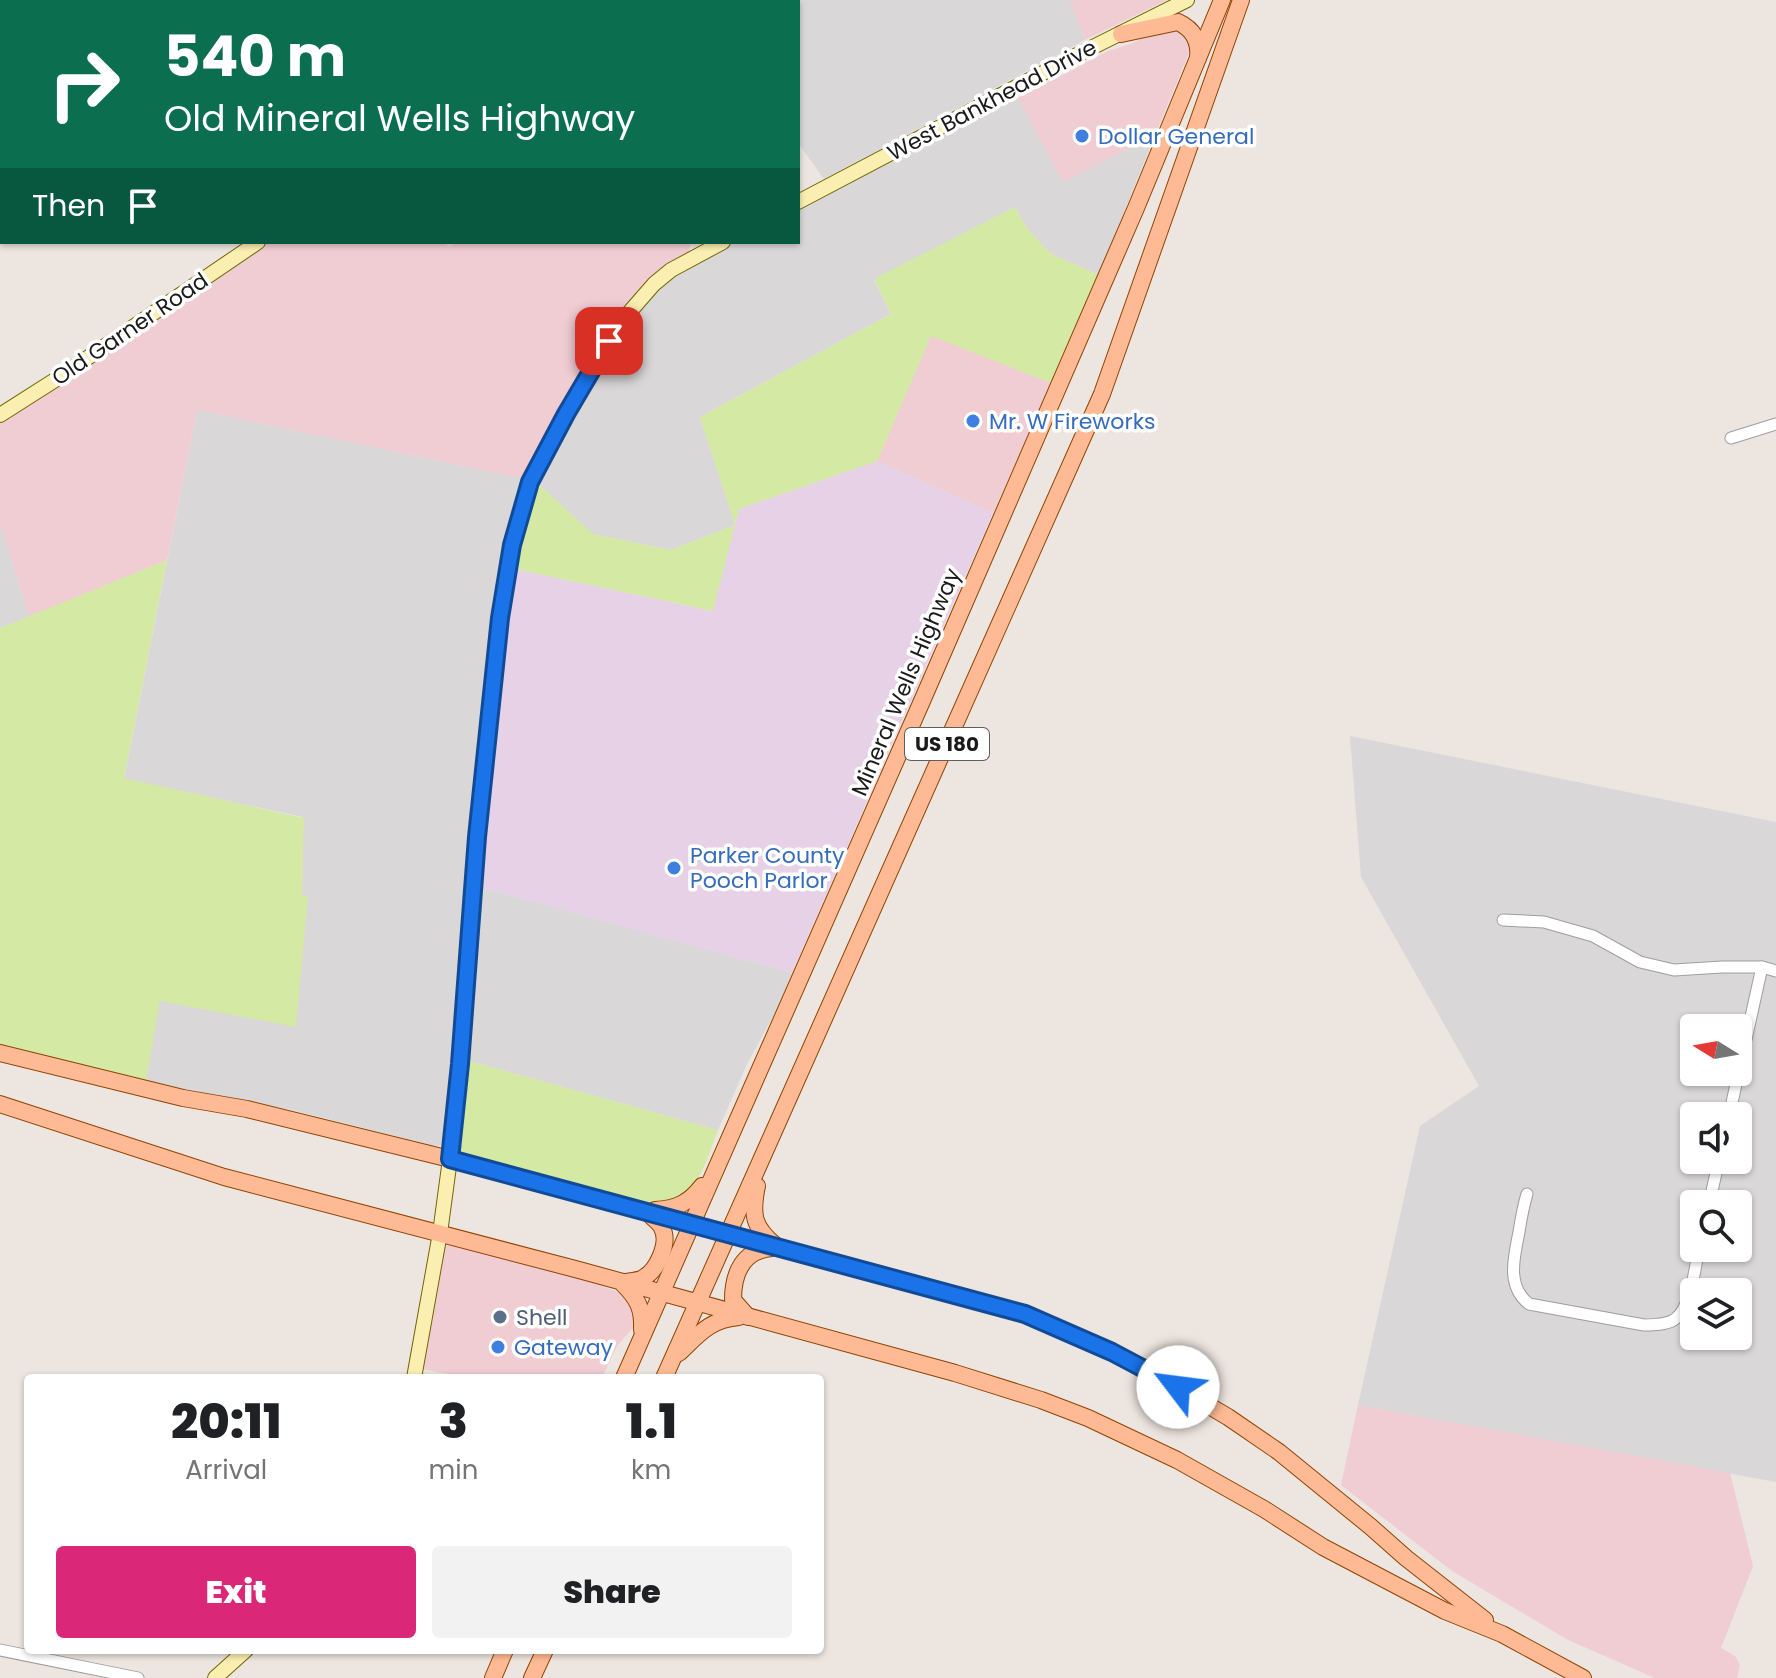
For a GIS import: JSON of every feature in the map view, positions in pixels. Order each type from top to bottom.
[{"type":"main road","name":"Mineral Wells Highway","points":[[626,1374],[916,715],[1136,208],[1222,0]]},
{"type":"main road","name":"US 180","points":[[666,1374],[1102,394],[1241,0]]},
{"type":"main road","points":[[1121,34],[1178,22],[1195,38],[1199,47],[1198,58]]},
{"type":"main road","points":[[0,1053],[450,1159],[1025,1314],[1112,1352],[1228,1417],[1279,1452],[1502,1634]]},
{"type":"main road","points":[[0,1104],[224,1177],[748,1317],[1041,1400],[1088,1418],[1177,1460],[1264,1509],[1323,1547],[1445,1611],[1502,1634],[1583,1678]]},
{"type":"main road","points":[[762,1158],[753,1207],[754,1220],[777,1247]]},
{"type":"main road","points":[[645,1211],[686,1204],[717,1164]]},
{"type":"main road","points":[[622,1283],[644,1278],[656,1266],[662,1250],[662,1226],[645,1211]]},
{"type":"main road","points":[[748,1317],[733,1300],[740,1265],[751,1253],[777,1247]]},
{"type":"main road","points":[[622,1283],[636,1296],[641,1307],[642,1337]]},
{"type":"main road","points":[[672,1360],[713,1323],[725,1318],[748,1317]]},
{"type":"main road","points":[[493,1678],[503,1654]]},
{"type":"main road","points":[[532,1678],[543,1654]]},
{"type":"street","name":"West Bankhead Drive","points":[[800,201],[1187,0]]},
{"type":"street","name":"Old Garner Road","points":[[0,415],[255,244]]},
{"type":"street","points":[[415,1374],[450,1159],[477,837],[500,618],[512,545],[530,482],[620,323],[654,284],[704,246]]},
{"type":"street","points":[[1731,438],[1776,424]]},
{"type":"street","points":[[1503,920],[1544,922],[1593,936],[1640,962],[1674,970],[1762,967],[1776,971]]},
{"type":"street","points":[[1732,1102],[1762,967]]},
{"type":"street","points":[[1527,1194],[1513,1265],[1514,1281],[1521,1298],[1529,1304],[1644,1325],[1657,1324],[1675,1319],[1687,1302],[1696,1262]]},
{"type":"street","points":[[0,1650],[138,1678]]},
{"type":"street","points":[[215,1678],[242,1654]]},
{"type":"shaded area","points":[[800,0],[1070,0],[1085,40],[824,179],[800,146]]},
{"type":"shaded area","points":[[1070,0],[1167,0],[1085,40]]},
{"type":"shaded area","points":[[1163,28],[1180,28],[1190,43],[1189,53],[1155,135],[1063,182],[1018,98],[1108,51],[1131,44]]},
{"type":"shaded area","points":[[1018,98],[1063,182],[1155,135],[1099,275],[1051,254],[1026,227],[1015,207],[874,280],[891,314],[700,417],[735,525],[671,550],[592,534],[536,482],[623,327],[648,298],[671,279],[732,244],[800,244],[800,208],[985,109]]},
{"type":"shaded area","points":[[266,244],[447,244],[448,247],[455,244],[691,244],[689,252],[650,278],[598,341],[526,479],[197,410],[167,560],[29,617],[0,522],[0,422]]},
{"type":"shaded area","points":[[931,335],[1051,383],[993,513],[877,461]]},
{"type":"shaded area","points":[[197,410],[526,479],[508,523],[489,686],[446,1142],[439,1146],[288,1109],[146,1081],[159,1001],[308,897],[302,895],[303,817],[124,779]]},
{"type":"shaded area","points":[[877,461],[993,513],[792,973],[480,887],[499,692],[515,569],[712,611],[739,509]]},
{"type":"shaded area","points":[[0,522],[29,617],[0,628]]},
{"type":"shaded area","points":[[1350,736],[1776,822],[1776,1482],[1358,1405],[1420,1126],[1479,1086],[1361,877]]},
{"type":"shaded area","points":[[480,887],[792,973],[718,1130],[466,1060]]},
{"type":"shaded area","points":[[458,1243],[578,1277],[623,1294],[633,1308],[633,1328],[617,1346],[604,1374],[447,1374],[423,1369],[444,1247]]},
{"type":"shaded area","points":[[1358,1405],[1730,1473],[1753,1566],[1721,1648],[1735,1656],[1740,1665],[1737,1678],[1655,1678],[1568,1640],[1452,1571],[1341,1485]]},
{"type":"green space","points":[[1015,207],[1026,227],[1051,254],[1099,275],[1051,383],[931,336],[877,461],[739,509],[735,525],[700,417],[891,314],[874,279]]},
{"type":"green space","points":[[536,482],[593,534],[671,550],[735,525],[713,611],[515,569],[520,535]]},
{"type":"green space","points":[[167,560],[124,778],[304,818],[302,895],[308,897],[296,1027],[160,1001],[146,1081],[0,1044],[0,628]]},
{"type":"green space","points":[[466,1060],[718,1130],[695,1182],[680,1198],[664,1203],[644,1202],[463,1153],[458,1150]]},
{"type":"place","name":"Dollar General","points":[[1082,136]]},
{"type":"place","name":"Mr. W Fireworks","points":[[973,421]]},
{"type":"place","name":"Parker County Pooch Parlor","points":[[674,868]]},
{"type":"place","name":"Shell","points":[[500,1317]]},
{"type":"place","name":"Gateway","points":[[498,1347]]},
{"type":"route","points":[[609,341],[530,482],[512,545],[500,618],[477,837],[450,1159],[1025,1314],[1112,1352],[1178,1387]]}]
